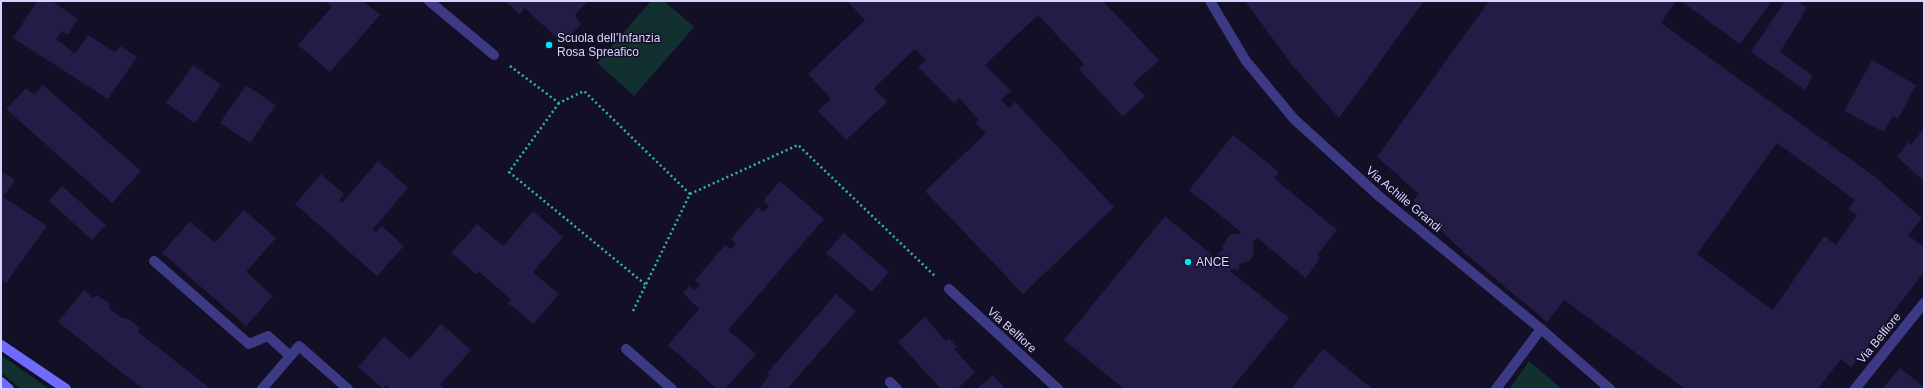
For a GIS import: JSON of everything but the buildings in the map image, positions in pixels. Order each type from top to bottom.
[{"type":"main road","points":[[1,345],[66,389]]},
{"type":"main road","points":[[1,382],[9,389]]},
{"type":"street","points":[[429,1],[494,55]]},
{"type":"street","name":"Via Achille Grandi","points":[[1210,1],[1246,61],[1294,120],[1380,197],[1541,329],[1610,389]]},
{"type":"street","points":[[154,261],[250,344],[268,336],[290,356]]},
{"type":"street","name":"Via Belfiore","points":[[949,289],[1058,389]]},
{"type":"street","name":"Via Belfiore","points":[[1855,389],[1924,303]]},
{"type":"street","points":[[1496,389],[1541,329]]},
{"type":"street","points":[[262,389],[299,346],[348,389]]},
{"type":"street","points":[[626,349],[672,389]]},
{"type":"path","points":[[494,55],[559,103]]},
{"type":"path","points":[[646,285],[509,172],[559,103],[584,91],[690,194]]},
{"type":"path","points":[[632,313],[690,194],[798,145],[949,289]]},
{"type":"green space","points":[[651,1],[664,1],[694,27],[634,96],[597,63]]},
{"type":"green space","points":[[1,355],[49,389],[21,389],[1,373]]},
{"type":"green space","points":[[1529,361],[1562,389],[1509,389]]},
{"type":"place","name":"Scuola dell’Infanzia Rosa Spreafico","points":[[549,45]]},
{"type":"place","name":"ANCE","points":[[1188,262]]}]
